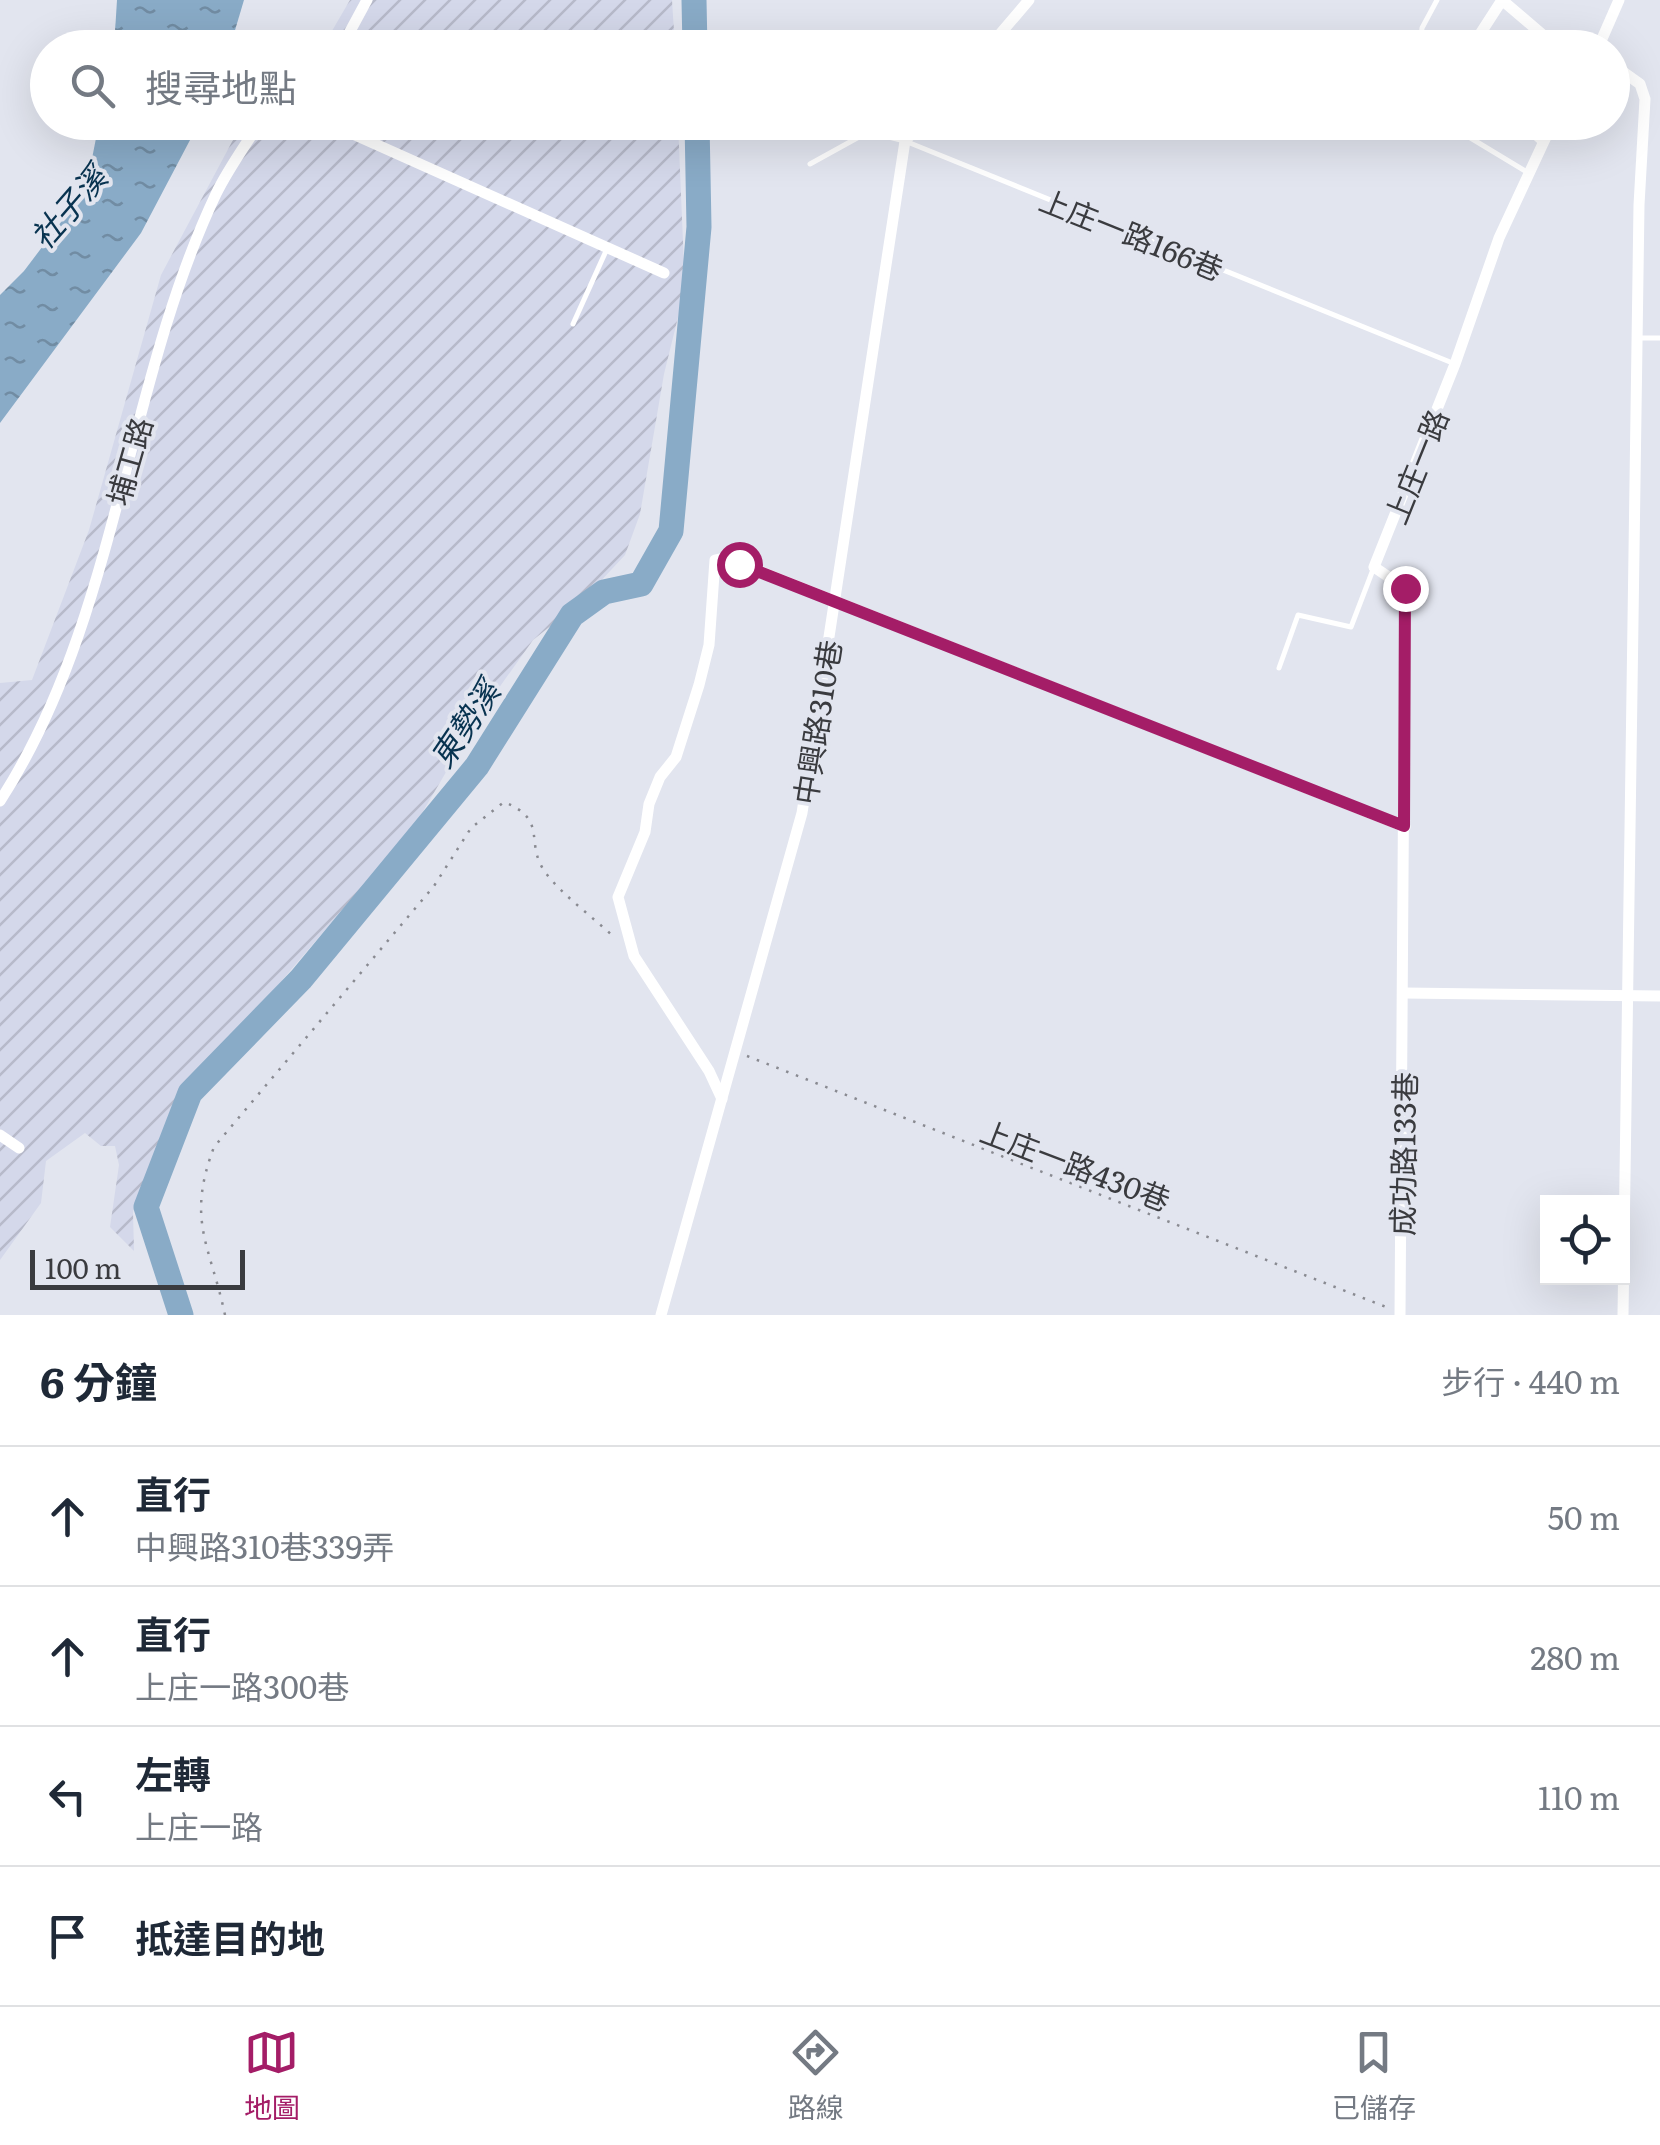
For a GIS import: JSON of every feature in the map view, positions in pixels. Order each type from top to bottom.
[{"type":"street","points":[[351,30],[367,0]]},
{"type":"street","points":[[1003,30],[1028,0]]},
{"type":"street","points":[[1484,30],[1502,0],[1537,30]]},
{"type":"street","points":[[1606,30],[1619,0]]},
{"type":"street","points":[[1623,1315],[1645,99],[1640,84],[1630,77]]},
{"type":"street","name":"埔工路","points":[[0,801],[51,712],[174,306],[216,193],[249,140]]},
{"type":"street","points":[[366,140],[664,273]]},
{"type":"street","name":"上庄一路","points":[[1374,567],[1542,140]]},
{"type":"street","name":"中興路310巷","points":[[661,1315],[802,813],[905,142]]},
{"type":"street","points":[[722,1099],[709,1071],[634,956],[618,897],[621,881],[645,832],[660,777],[676,756],[699,685],[709,645],[715,560],[724,558],[1404,826]]},
{"type":"street","points":[[1374,567],[1405,588],[1404,993],[1660,996]]},
{"type":"street","name":"成功路133巷","points":[[1400,1314],[1404,993]]},
{"type":"street","points":[[0,1135],[19,1148]]},
{"type":"lane","points":[[1422,30],[1437,0]]},
{"type":"lane","points":[[1486,0],[1498,8]]},
{"type":"lane","name":"上庄一路166巷","points":[[810,164],[854,140]]},
{"type":"lane","name":"上庄一路166巷","points":[[898,140],[1456,364]]},
{"type":"lane","points":[[1474,140],[1528,172]]},
{"type":"lane","points":[[573,324],[607,248]]},
{"type":"lane","points":[[1638,338],[1660,338]]},
{"type":"lane","points":[[1279,668],[1298,615],[1352,627],[1374,567]]},
{"type":"path","points":[[226,1315],[199,1206],[200,1183],[214,1147],[434,886],[471,828],[494,806],[504,802],[522,809],[533,824],[546,873],[634,956]]},
{"type":"path","name":"上庄一路430巷","points":[[736,1052],[1400,1314]]},
{"type":"shaded area","points":[[350,0],[672,0],[674,30],[332,30]]},
{"type":"shaded area","points":[[233,140],[679,140],[685,289],[664,374],[640,514],[625,555],[583,600],[533,640],[479,716],[415,825],[170,1111],[133,1212],[134,1251],[110,1227],[119,1165],[115,1146],[101,1146],[85,1133],[46,1161],[41,1203],[0,1260],[0,683],[32,680],[89,530],[161,275]]},
{"type":"water","points":[[117,0],[244,0],[235,30],[115,30]]},
{"type":"water","points":[[96,140],[190,140],[141,233],[0,423],[0,295],[24,271],[86,189]]},
{"type":"waterway","name":"東勢溪","points":[[694,0],[695,30]]},
{"type":"waterway","name":"東勢溪","points":[[181,1315],[146,1207],[190,1093],[301,979],[477,766],[572,615],[604,592],[641,584],[671,531],[699,227],[697,140]]},
{"type":"route","points":[[739,564],[1404,826],[1405,588]]},
{"type":"water label","name":"社子溪","points":[[67,206]]}]
